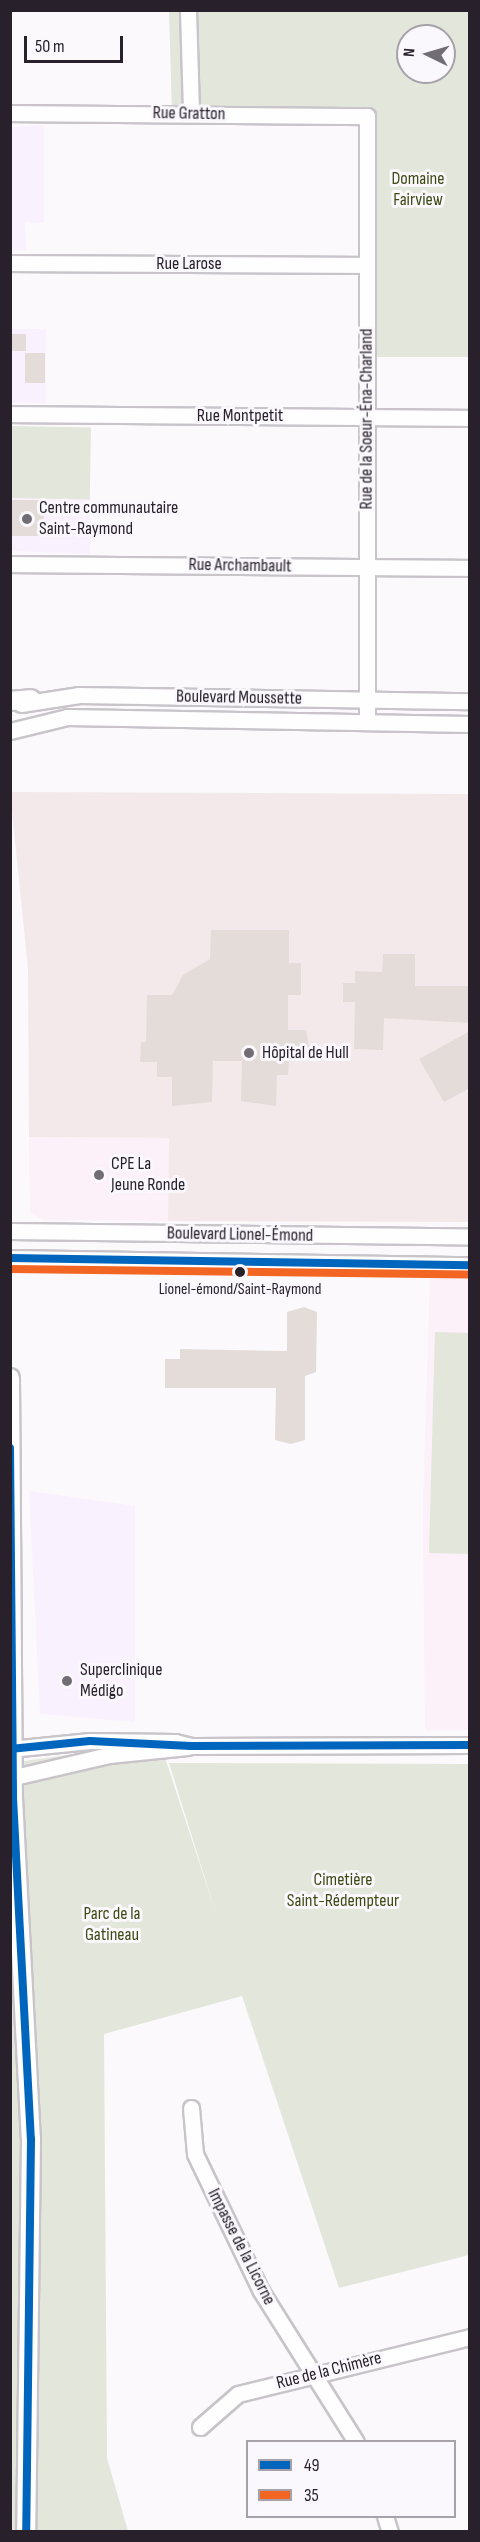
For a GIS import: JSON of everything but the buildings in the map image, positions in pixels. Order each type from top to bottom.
[{"type":"main road","points":[[10,701],[31,699]]},
{"type":"main road","points":[[10,1378],[11,1778],[31,2139],[26,2532]]},
{"type":"street","points":[[188,10],[190,114]]},
{"type":"street","name":"Rue Gratton","points":[[10,113],[367,116]]},
{"type":"street","name":"Rue de la Soeur-Éna-Charland","points":[[367,116],[367,722]]},
{"type":"street","name":"Rue Larose","points":[[10,263],[367,265]]},
{"type":"street","name":"Rue Montpetit","points":[[10,414],[470,418]]},
{"type":"street","name":"Rue Archambault","points":[[10,564],[470,568]]},
{"type":"street","name":"Boulevard Moussette","points":[[10,709],[31,699],[79,695],[470,701]]},
{"type":"street","name":"Boulevard Moussette","points":[[10,731],[67,717],[470,724]]},
{"type":"street","name":"Boulevard Lionel-Émond","points":[[10,1231],[470,1237]]},
{"type":"street","name":"Boulevard Lionel-Émond","points":[[10,1258],[470,1265]]},
{"type":"street","points":[[12,1749],[90,1740],[175,1742],[191,1746],[470,1745]]},
{"type":"street","points":[[11,1778],[110,1755],[175,1752],[191,1746]]},
{"type":"street","name":"Impasse de la Licorne","points":[[191,2108],[195,2154],[261,2291],[355,2440]]},
{"type":"street","name":"Rue de la Chimère","points":[[200,2427],[238,2394],[470,2337]]},
{"type":"shaded area","points":[[44,125],[44,223],[25,222],[26,251],[11,250],[11,127]]},
{"type":"shaded area","points":[[11,329],[46,329],[46,403],[11,403]]},
{"type":"shaded area","points":[[63,493],[91,494],[90,554],[11,551],[11,498],[51,498]]},
{"type":"shaded area","name":"Hôpital de Hull","points":[[10,792],[469,794],[469,1222],[168,1221],[169,1138],[29,1137],[28,969]]},
{"type":"shaded area","name":"CPE La Jeune Ronde","points":[[29,1137],[169,1138],[168,1221],[43,1220],[30,1212]]},
{"type":"shaded area","points":[[430,1275],[469,1276],[469,1730],[425,1730],[423,1505]]},
{"type":"shaded area","points":[[29,1491],[135,1506],[135,1722],[40,1714]]},
{"type":"green space","name":"Domaine Fairview","points":[[169,11],[469,11],[469,357],[367,357],[367,116],[172,114]]},
{"type":"green space","points":[[11,426],[91,427],[90,499],[10,498]]},
{"type":"green space","points":[[435,1332],[469,1333],[469,1554],[429,1553]]},
{"type":"green space","points":[[160,1742],[217,1917],[169,1763],[469,1764],[469,2255],[339,2288],[242,1996],[104,2034],[107,2458],[128,2531],[11,2531],[10,1763]]},
{"type":"transit line","name":"49","points":[[10,1258],[470,1265]]},
{"type":"transit line","name":"35","points":[[10,1269],[470,1275]]},
{"type":"transit line","name":"49","points":[[10,1448],[13,1798],[31,2139],[26,2532]]},
{"type":"transit line","name":"49","points":[[10,1749],[90,1741],[191,1746],[470,1745]]},
{"type":"place","name":"Centre communautaire Saint-Raymond","points":[[27,519]]},
{"type":"place","name":"Hôpital de Hull","points":[[249,1053]]},
{"type":"place","name":"CPE La Jeune Ronde","points":[[99,1175]]},
{"type":"place","name":"Lionel-émond/Saint-Raymond","points":[[240,1272]]},
{"type":"place","name":"Superclinique Médigo","points":[[67,1681]]},
{"type":"park label","name":"Cimetière Saint-Rédempteur","points":[[343,1891]]},
{"type":"park label","name":"Parc de la Gatineau","points":[[112,1925]]}]
